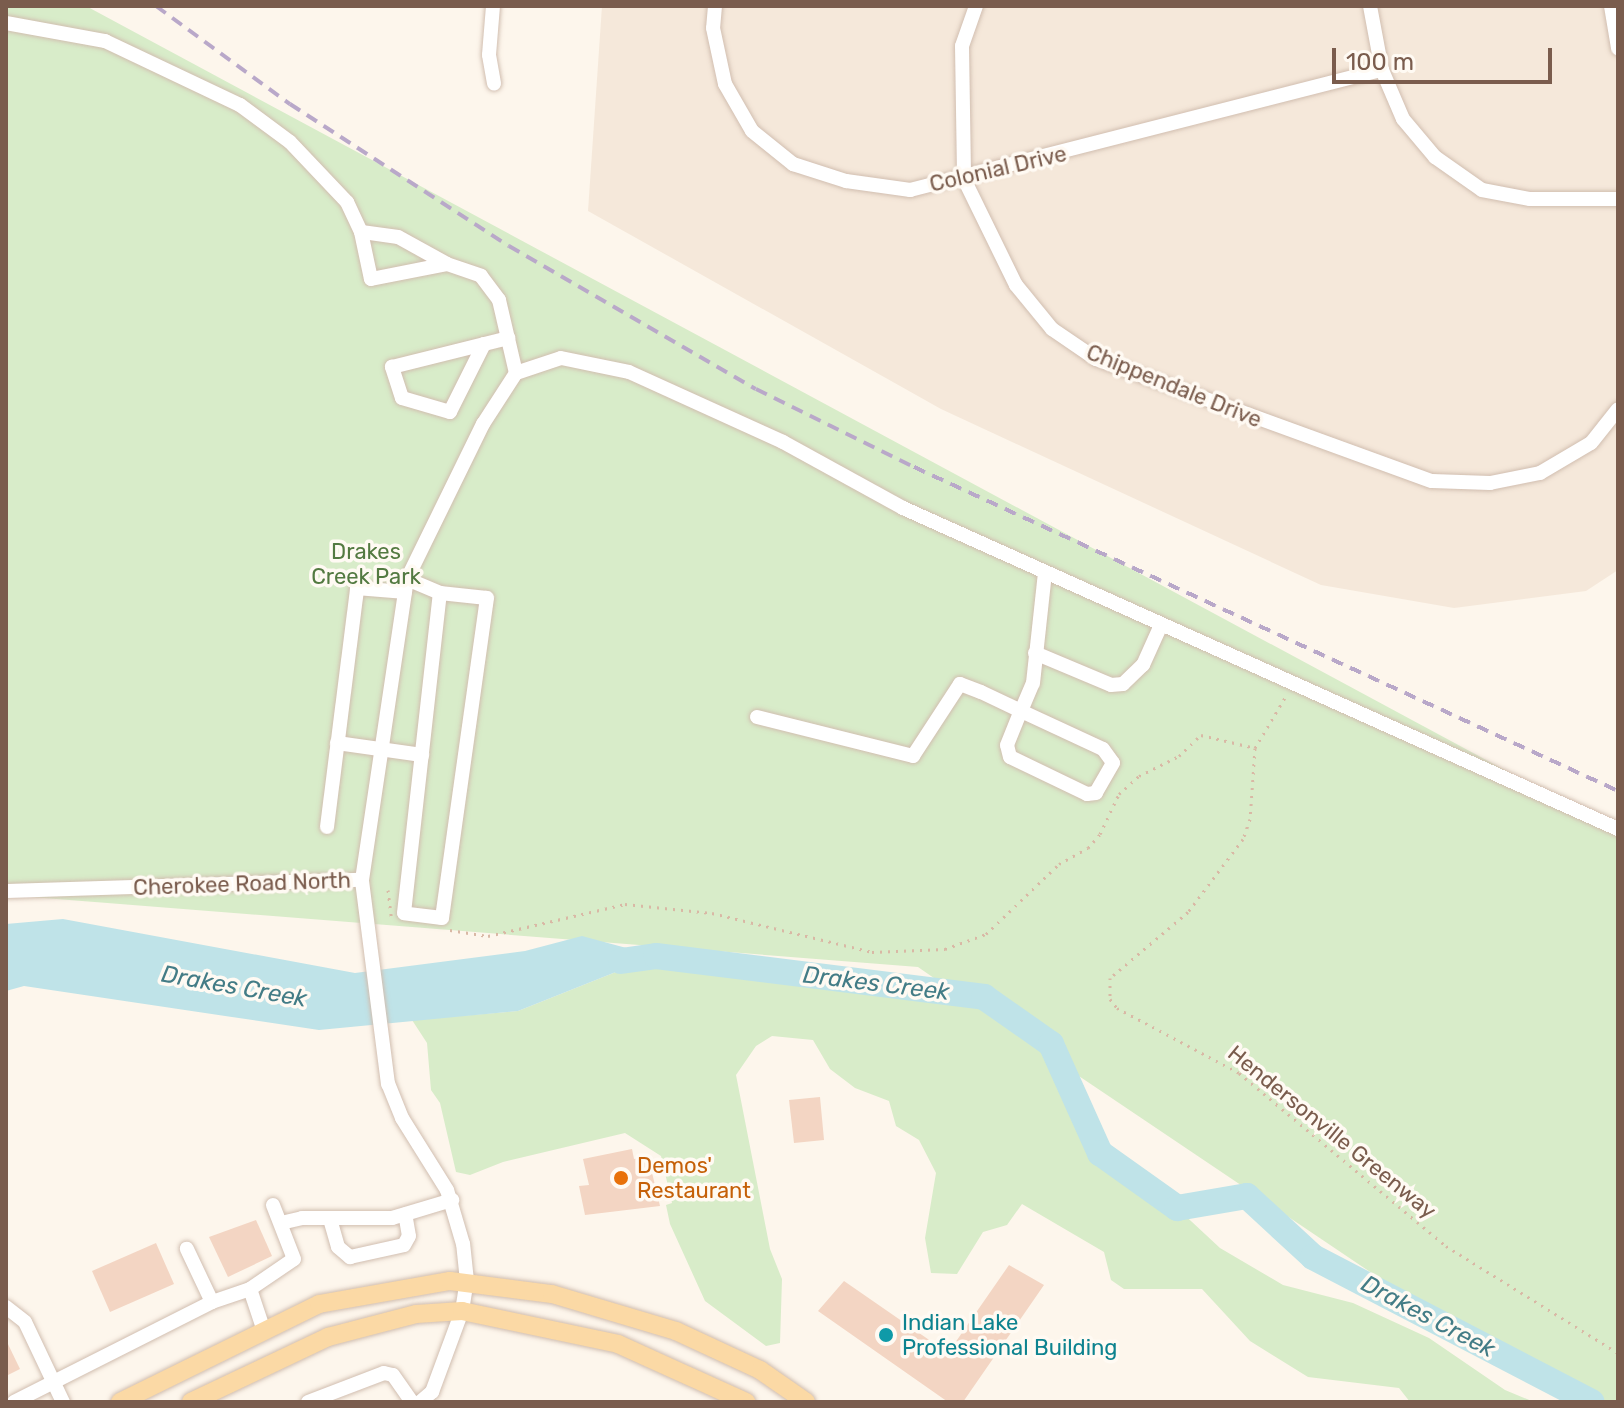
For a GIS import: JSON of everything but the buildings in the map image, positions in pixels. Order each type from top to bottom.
[{"type":"main road","points":[[120,1402],[319,1304],[415,1285],[467,1281],[552,1294],[676,1331],[760,1370],[806,1402]]},
{"type":"main road","points":[[191,1402],[328,1337],[416,1314],[462,1311],[618,1344],[746,1402]]},
{"type":"street","points":[[493,6],[489,55],[494,84]]},
{"type":"street","name":"Colonial Drive","points":[[715,6],[713,28],[725,84],[752,131],[793,164],[846,181],[910,190],[964,179],[1382,70]]},
{"type":"street","name":"Chippendale Drive","points":[[976,6],[962,46],[964,179],[1016,285],[1052,329],[1096,359],[1260,422],[1432,481],[1490,483],[1540,473],[1591,443],[1618,409]]},
{"type":"street","points":[[1370,6],[1382,70],[1403,119],[1435,157],[1482,190],[1530,199],[1618,199]]},
{"type":"street","points":[[1611,6],[1618,48]]},
{"type":"street","points":[[6,23],[105,41],[240,105],[290,142],[347,202],[361,232],[371,279],[447,264]]},
{"type":"street","points":[[361,232],[398,237],[447,264],[481,276],[491,286],[516,373]]},
{"type":"street","points":[[484,344],[450,412],[402,398],[392,367],[484,344],[508,338]]},
{"type":"street","points":[[362,880],[406,586],[483,424],[516,373],[561,358],[629,372],[783,442],[903,508],[1618,829]]},
{"type":"street","points":[[757,717],[913,756],[960,684],[1021,711],[1112,757],[1096,793],[1087,794],[1010,757],[1007,745],[1021,711],[1033,683],[1045,573]]},
{"type":"street","points":[[327,827],[357,588],[406,586],[487,598],[442,918],[404,913],[440,593]]},
{"type":"street","points":[[1035,653],[1111,685],[1123,684],[1143,665],[1161,625]]},
{"type":"street","points":[[337,743],[422,755]]},
{"type":"street","name":"Cherokee Road North","points":[[6,891],[362,880],[380,1043],[402,1118],[452,1200],[467,1281],[462,1311],[432,1392],[420,1402]]},
{"type":"street","points":[[281,1223],[405,1214],[452,1200]]},
{"type":"street","points":[[14,1402],[212,1302],[250,1289],[292,1265],[294,1251],[273,1205]]},
{"type":"street","points":[[330,1219],[338,1247],[350,1257],[404,1245],[409,1236],[405,1214]]},
{"type":"street","points":[[187,1249],[212,1302]]},
{"type":"street","points":[[250,1289],[264,1331]]},
{"type":"street","points":[[6,1307],[25,1322],[63,1402]]},
{"type":"street","points":[[308,1402],[384,1373],[393,1375],[412,1402]]},
{"type":"path","points":[[440,929],[488,936],[625,904],[712,913],[872,952],[945,949],[986,934],[1013,913],[1059,864],[1088,848],[1100,834],[1119,794],[1139,776],[1179,756],[1201,735],[1255,748],[1278,714],[1289,682]]},
{"type":"path","name":"Hendersonville Greenway","points":[[1255,748],[1250,819],[1243,839],[1188,912],[1110,978],[1110,999],[1117,1008],[1239,1073],[1446,1246],[1618,1353]]},
{"type":"path","points":[[388,890],[389,920],[399,925]]},
{"type":"shaded area","points":[[602,6],[1608,6],[1618,57],[1618,570],[1586,591],[1454,608],[1321,585],[941,409],[588,211]]},
{"type":"green space","name":"Drakes Creek Park","points":[[6,6],[86,6],[1618,831],[1618,1402],[1559,1399],[1061,1064],[1100,1153],[1177,1208],[1220,1248],[1283,1285],[1353,1303],[1429,1338],[1505,1390],[1534,1402],[1410,1402],[1399,1388],[1308,1377],[1250,1341],[1202,1289],[1124,1289],[1111,1280],[1104,1252],[1022,1204],[1007,1225],[983,1232],[957,1274],[931,1273],[925,1238],[936,1173],[919,1140],[896,1126],[889,1101],[855,1088],[830,1069],[813,1040],[772,1036],[756,1046],[736,1075],[770,1249],[782,1279],[780,1343],[766,1346],[705,1301],[670,1224],[666,1205],[672,1203],[661,1156],[625,1133],[503,1162],[470,1175],[456,1172],[440,1103],[431,1090],[427,1043],[412,1020],[518,1011],[656,956],[957,994],[918,967],[6,895]]},
{"type":"water","points":[[63,919],[355,973],[525,951],[582,936],[656,956],[518,1011],[319,1030],[24,986],[6,991],[6,924]]},
{"type":"waterway","name":"Drakes Creek","points":[[621,961],[656,956],[984,997],[1051,1044],[1100,1153],[1177,1208],[1247,1196],[1313,1257],[1591,1402]]},
{"type":"railway","points":[[156,6],[290,104],[509,246],[756,389],[914,467],[1618,791]]},
{"type":"place","name":"Demos' Restaurant","points":[[621,1178]]},
{"type":"place","name":"Indian Lake Professional Building","points":[[886,1335]]}]
